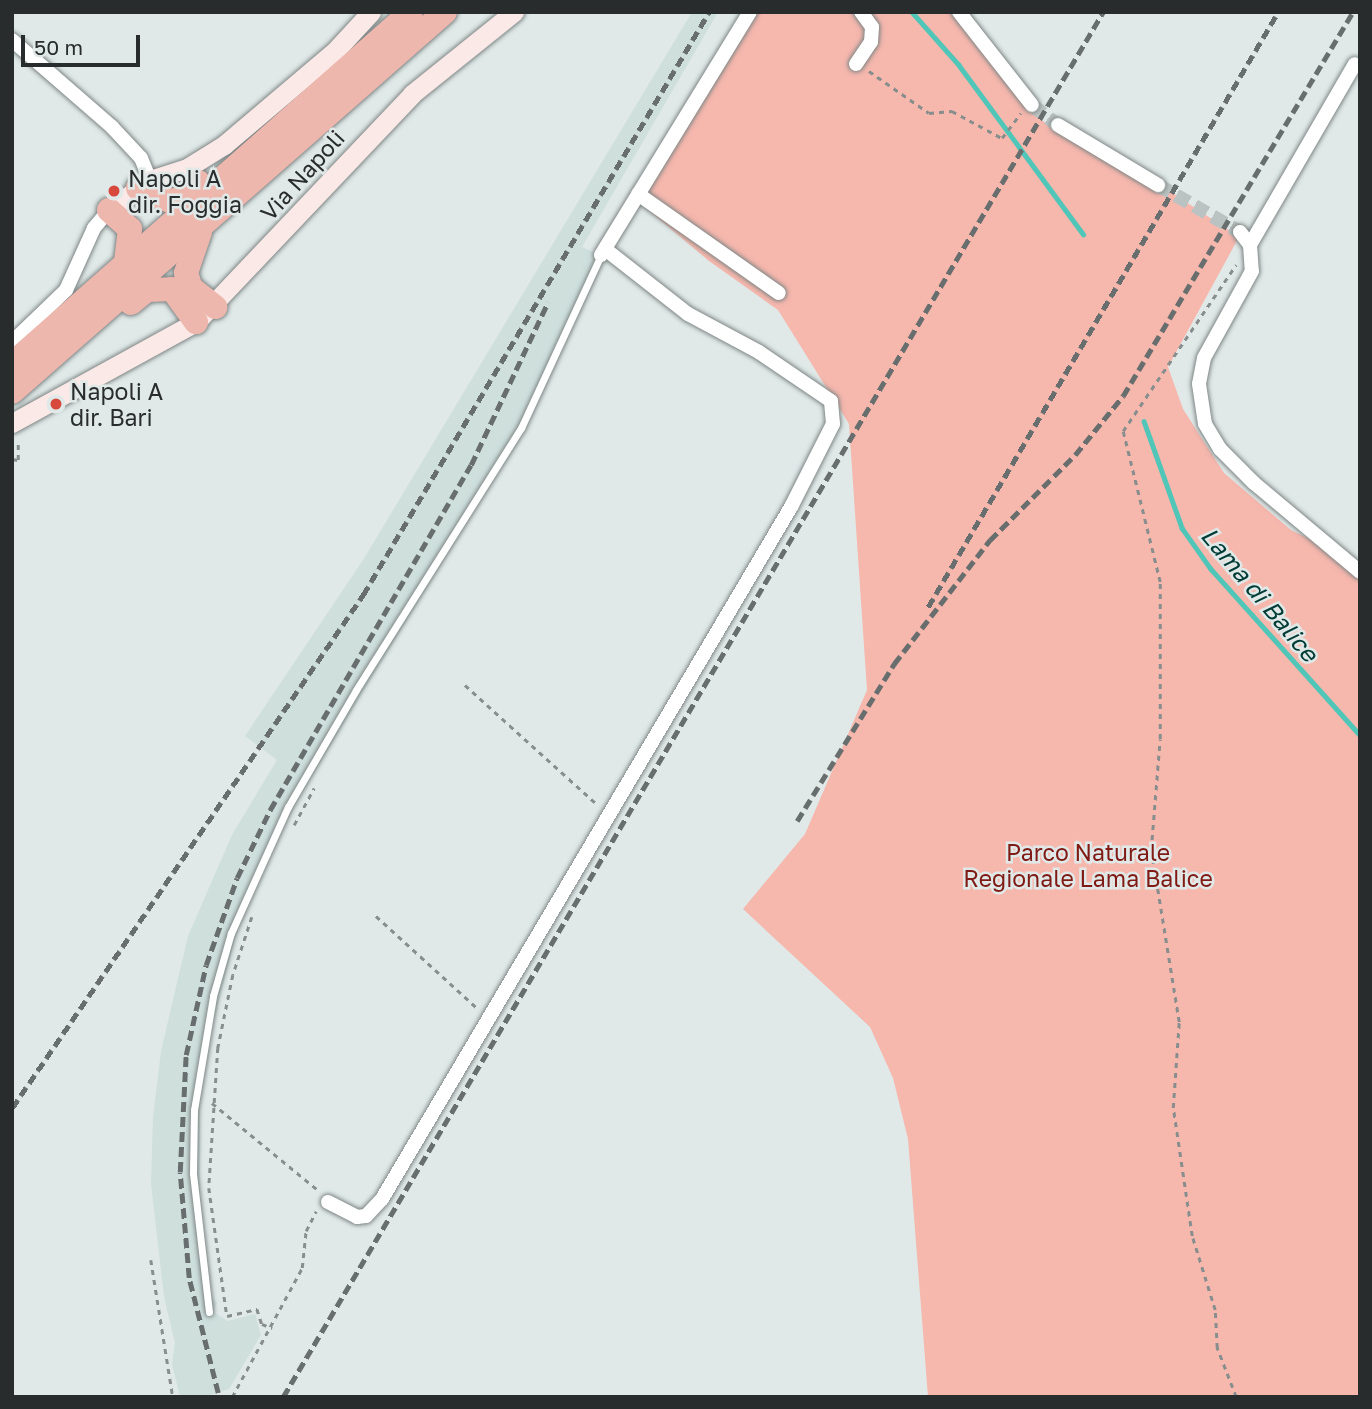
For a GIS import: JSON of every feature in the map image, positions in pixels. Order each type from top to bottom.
[{"type":"highway","points":[[12,364],[411,12]]},
{"type":"highway","points":[[12,392],[445,12]]},
{"type":"highway","points":[[144,184],[162,200],[180,199],[226,159],[250,154]]},
{"type":"highway","points":[[109,210],[130,229],[126,263]]},
{"type":"highway","points":[[202,226],[186,273],[206,315]]},
{"type":"highway","points":[[72,339],[102,328],[147,290],[158,287],[181,297],[206,315]]},
{"type":"street","points":[[12,342],[66,290],[94,228],[109,210],[144,184],[187,168],[224,145],[335,51],[371,12]]},
{"type":"street","name":"Via Napoli","points":[[15,429],[206,315],[412,94],[514,12]]},
{"type":"street","points":[[328,1202],[357,1217],[366,1216],[382,1199],[791,507],[835,412],[831,401],[759,352],[688,314],[603,252],[750,12]]},
{"type":"street","points":[[856,64],[871,42],[872,27],[861,12]]},
{"type":"street","points":[[959,12],[1030,103]]},
{"type":"street","points":[[12,40],[112,127],[141,158],[144,184]]},
{"type":"street","points":[[1250,245],[1354,64]]},
{"type":"street","points":[[1058,125],[1158,185]]},
{"type":"street","points":[[638,194],[779,293]]},
{"type":"street","points":[[1240,232],[1250,245],[1252,271],[1203,358],[1199,384],[1205,424],[1220,449],[1254,483],[1360,572]]},
{"type":"lane","points":[[209,1312],[193,1173],[194,1110],[213,996],[231,933],[288,807],[356,690],[521,428],[603,252]]},
{"type":"path","points":[[856,64],[929,113],[952,111],[1002,138],[1030,103]]},
{"type":"path","points":[[1236,1397],[1217,1348],[1215,1310],[1192,1236],[1173,1108],[1179,1022],[1151,850],[1160,739],[1160,582],[1124,431],[1250,245]]},
{"type":"path","points":[[12,459],[18,460],[15,429]]},
{"type":"path","points":[[465,685],[608,815]]},
{"type":"path","points":[[291,831],[319,778]]},
{"type":"path","points":[[253,915],[231,987],[212,1103],[209,1188],[227,1316],[257,1309],[262,1324],[272,1328]]},
{"type":"path","points":[[376,916],[488,1018]]},
{"type":"path","points":[[212,1103],[328,1202]]},
{"type":"path","points":[[232,1397],[272,1328],[302,1268],[306,1231],[319,1205],[328,1202]]},
{"type":"path","points":[[151,1260],[173,1397]]},
{"type":"shaded area","points":[[692,12],[718,12],[582,247],[605,257],[531,417],[296,802],[239,922],[207,1049],[200,1098],[200,1217],[210,1295],[217,1303],[213,1312],[228,1321],[255,1314],[261,1335],[229,1389],[204,1397],[180,1397],[172,1364],[175,1343],[164,1297],[151,1184],[153,1117],[161,1051],[188,936],[232,835],[277,760],[245,736],[363,560]]},
{"type":"green space","name":"Parco Naturale Regionale Lama Balice","points":[[748,12],[958,12],[997,55],[1039,118],[1056,131],[1127,163],[1239,237],[1168,367],[1183,409],[1224,473],[1291,530],[1360,563],[1360,1397],[928,1397],[908,1139],[893,1078],[870,1027],[743,909],[805,834],[867,690],[849,424],[778,310],[709,261],[635,199]]},
{"type":"waterway","name":"Lama di Balice","points":[[912,12],[959,65],[1083,234]]},
{"type":"waterway","name":"Lama di Balice","points":[[1144,421],[1182,528],[1211,569],[1360,735]]},
{"type":"tunnel","points":[[1032,105],[1058,125]]},
{"type":"tunnel","points":[[1158,185],[1240,232]]},
{"type":"railway","points":[[12,1108],[363,595],[709,12]]},
{"type":"railway","points":[[283,1397],[1103,12]]},
{"type":"railway","points":[[928,607],[1278,12]]},
{"type":"railway","points":[[797,821],[894,664],[990,540],[1075,455],[1123,396],[1353,12]]},
{"type":"railway","points":[[218,1393],[189,1278],[180,1172],[186,1055],[206,965],[237,878],[270,810],[471,465],[548,302]]},
{"type":"place","name":"Napoli A dir. Foggia","points":[[114,191]]},
{"type":"place","name":"Napoli A dir. Bari","points":[[56,404]]}]
